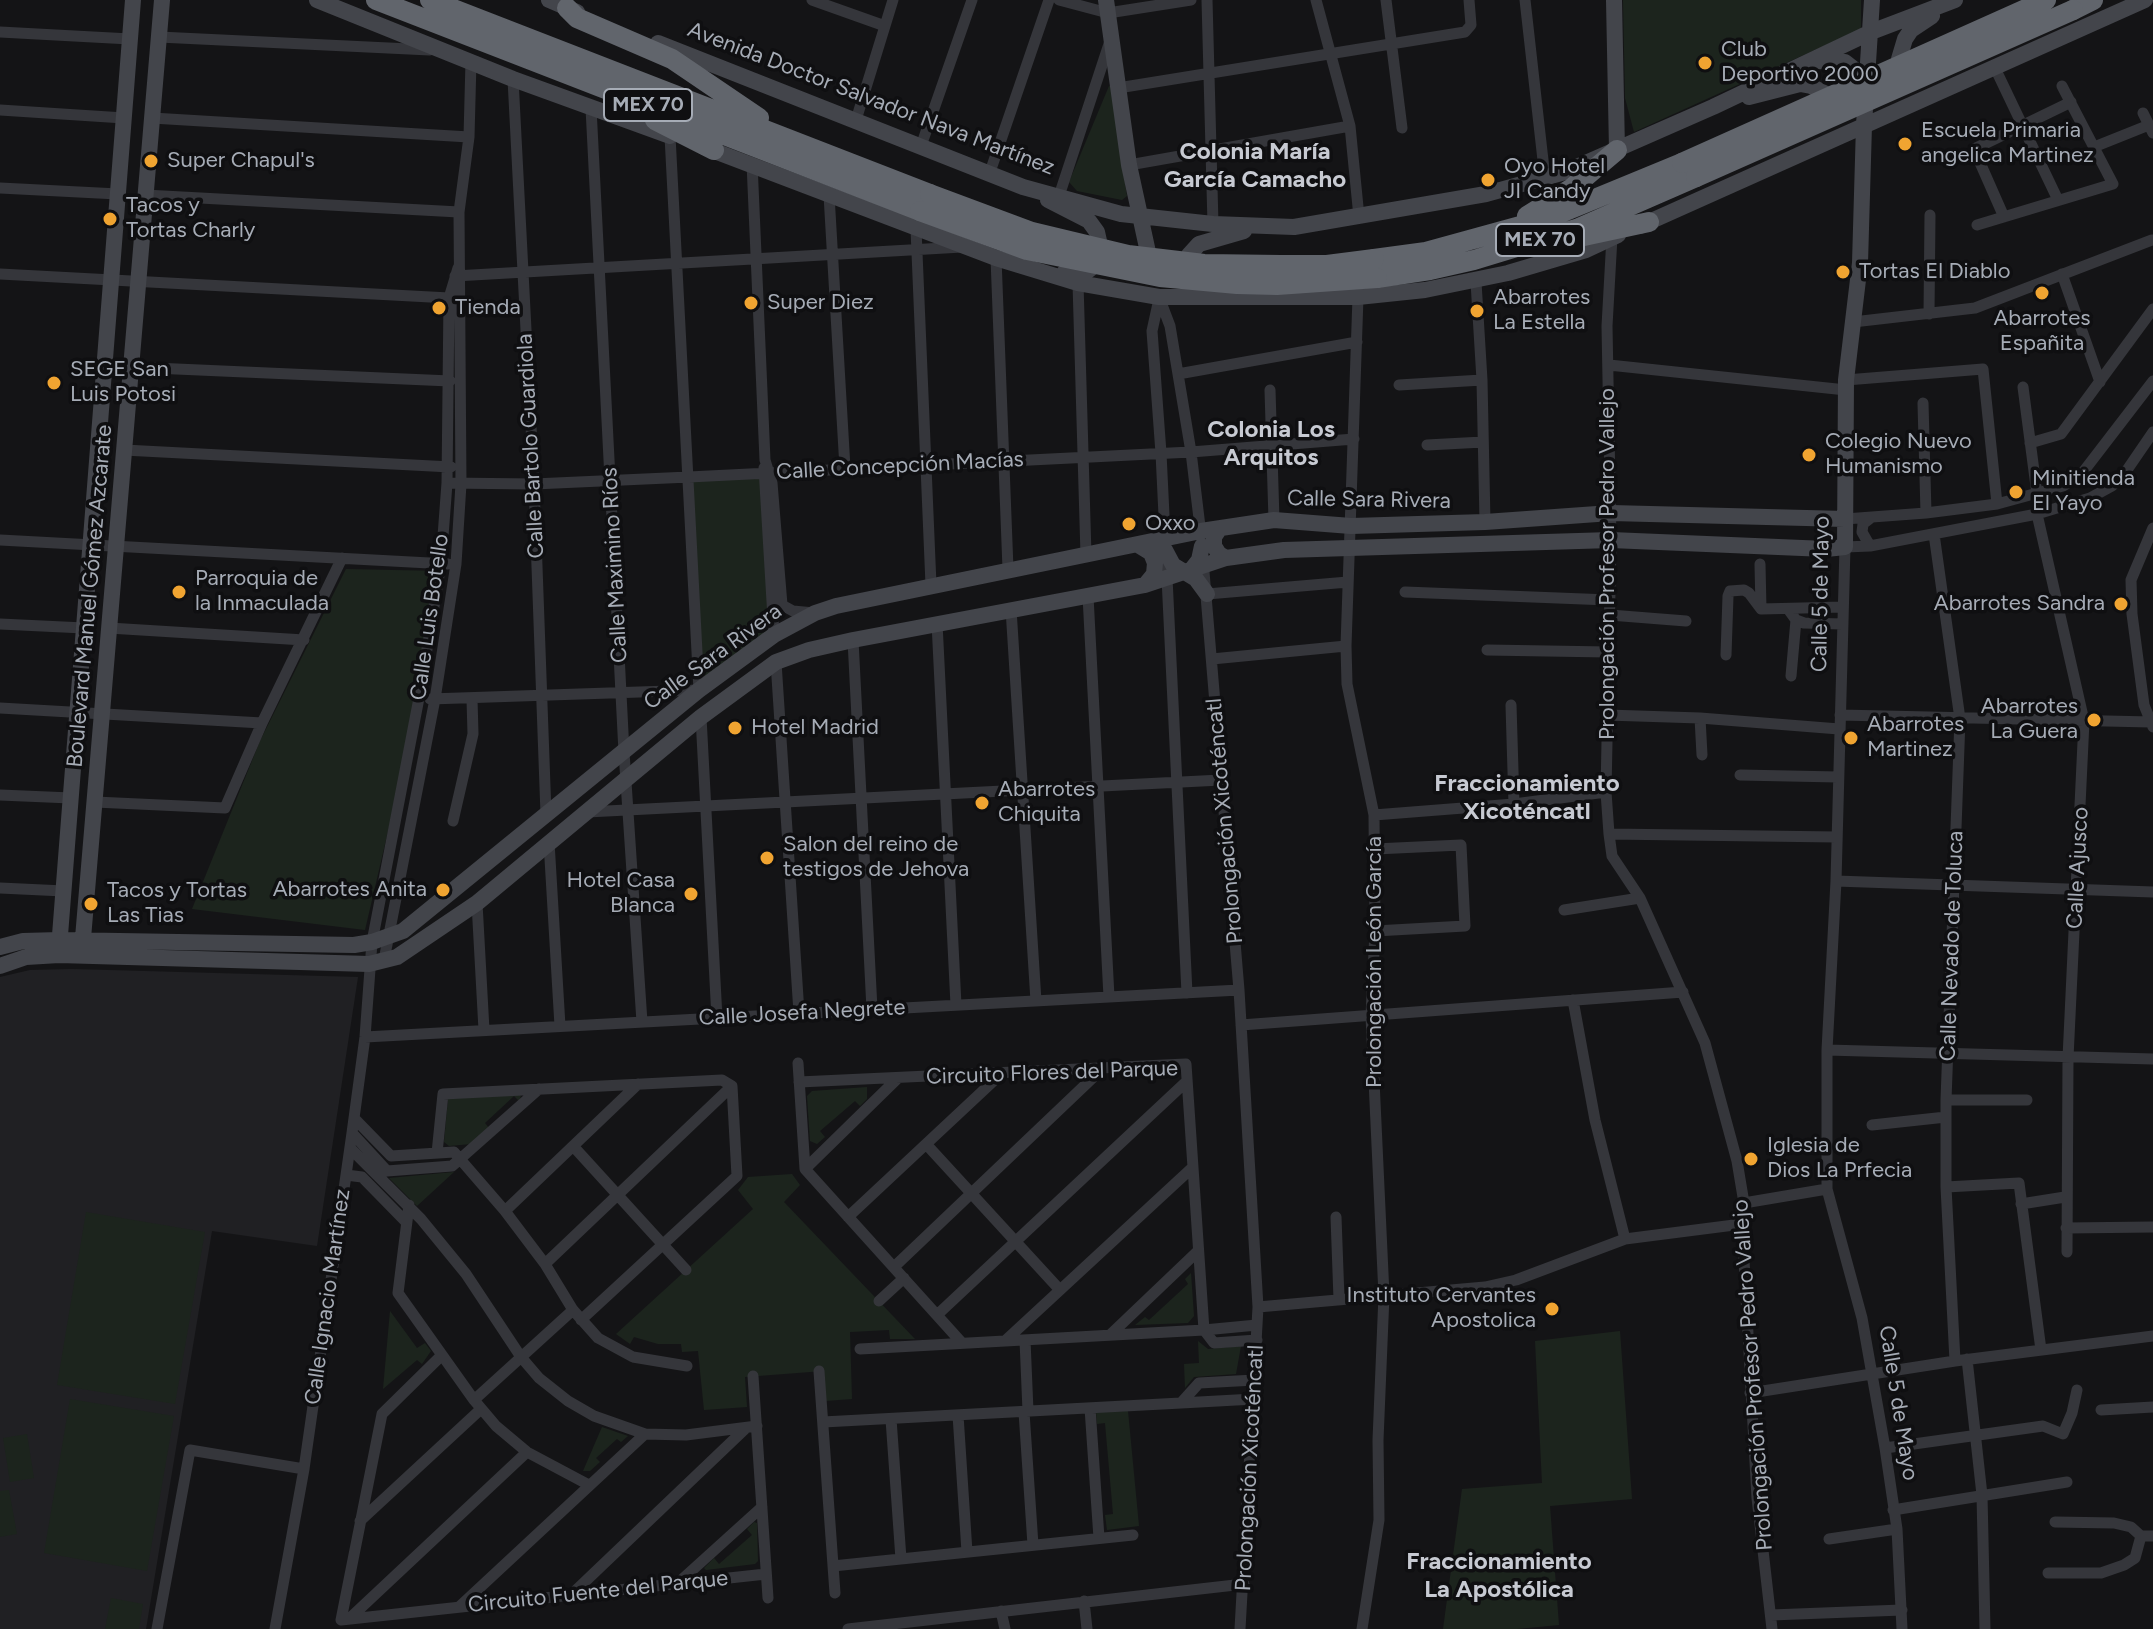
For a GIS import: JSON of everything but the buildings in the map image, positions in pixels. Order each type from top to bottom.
[{"type":"highway","name":"MEX 70","points":[[376,0],[922,211],[1032,232],[1128,255],[1204,264],[1430,270],[1579,228],[1689,170],[2046,0]]},
{"type":"highway","name":"MEX 70","points":[[430,0],[789,138],[922,211]]},
{"type":"highway","name":"MEX 70","points":[[1376,269],[1546,219],[1689,170],[2093,0]]},
{"type":"highway","points":[[558,4],[577,18],[672,59],[789,138]]},
{"type":"highway","points":[[604,88],[625,104],[714,150]]},
{"type":"highway","points":[[1477,238],[1533,213],[1572,188],[1617,150]]},
{"type":"highway","points":[[1474,260],[1649,222]]},
{"type":"street","name":"Boulevard Manuel Gómez Azcarate","points":[[60,947],[133,0]]},
{"type":"street","name":"Boulevard Manuel Gómez Azcarate","points":[[83,948],[162,0]]},
{"type":"street","points":[[317,0],[513,79],[752,163],[829,195],[922,211],[963,247]]},
{"type":"street","points":[[812,0],[885,26]]},
{"type":"street","points":[[856,120],[893,0]]},
{"type":"street","points":[[921,146],[972,0]]},
{"type":"street","points":[[990,172],[1049,0]]},
{"type":"street","points":[[1059,0],[1107,7],[1191,0]]},
{"type":"street","points":[[1207,0],[1213,224]]},
{"type":"street","points":[[1316,0],[1350,126],[1359,217]]},
{"type":"street","points":[[1386,0],[1402,128]]},
{"type":"street","points":[[1118,88],[1465,32],[1471,25],[1469,0]]},
{"type":"street","points":[[1525,0],[1545,178]]},
{"type":"street","points":[[1614,0],[1617,150]]},
{"type":"street","name":"Calle 5 de Mayo","points":[[1872,0],[1860,263],[1846,385],[1836,881],[1827,1050],[1827,1189],[1862,1318],[1885,1448],[1897,1529],[1902,1629]]},
{"type":"street","points":[[1956,0],[1911,30],[1900,49],[1902,75],[1910,87],[1919,92],[1939,92],[2145,0]]},
{"type":"street","name":"Avenida Doctor Salvador Nava Martínez","points":[[558,4],[1023,187],[1139,216],[1213,224],[1294,227],[1486,194],[1545,178],[1617,150],[1871,32],[1956,0]]},
{"type":"street","points":[[1107,7],[1129,165],[1159,297],[1170,326],[1191,452],[1201,539],[1199,560],[1193,569]]},
{"type":"street","points":[[0,32],[130,39]]},
{"type":"street","points":[[159,37],[445,50]]},
{"type":"street","points":[[1059,196],[1110,41]]},
{"type":"street","name":"Calle Luis Botello","points":[[376,962],[389,936],[435,699],[456,564],[461,484],[457,273],[459,212],[469,137],[471,61]]},
{"type":"street","points":[[1809,61],[1845,62],[1868,81],[1887,103],[1894,106],[1911,104]]},
{"type":"street","points":[[1995,68],[2058,200]]},
{"type":"street","name":"Calle Bartolo Guardiola","points":[[513,79],[534,484],[546,814]]},
{"type":"street","points":[[1713,107],[1800,84],[1821,90],[1830,99],[1831,120],[1799,153]]},
{"type":"street","points":[[457,273],[523,273],[963,247],[1078,283],[1159,297],[1358,297],[1425,290],[1476,282],[1586,250],[1953,86]]},
{"type":"street","points":[[1977,225],[2113,184],[2062,86]]},
{"type":"street","points":[[2004,217],[1974,149],[2071,102]]},
{"type":"street","name":"Calle Maximino Ríos","points":[[591,108],[624,752],[642,1022]]},
{"type":"street","points":[[0,110],[124,118]]},
{"type":"street","points":[[2094,147],[2151,129],[2143,113]]},
{"type":"street","points":[[152,118],[469,137]]},
{"type":"street","points":[[1129,165],[1350,126]]},
{"type":"street","points":[[419,698],[472,699],[699,690],[670,136]]},
{"type":"street","points":[[752,163],[774,635]]},
{"type":"street","points":[[1023,187],[1089,221],[1097,232],[1101,250],[1094,266],[1085,273],[1046,273]]},
{"type":"street","points":[[0,188],[118,194]]},
{"type":"street","points":[[145,195],[459,212]]},
{"type":"street","points":[[829,195],[845,468]]},
{"type":"street","points":[[922,211],[918,250],[931,585]]},
{"type":"street","points":[[1929,314],[1930,215]]},
{"type":"street","points":[[1231,299],[1186,289],[1183,271],[1189,255],[1207,240],[1265,226]]},
{"type":"street","name":"Prolongación Profesor Pedro Vallejo","points":[[1612,237],[1607,326],[1611,513],[1606,792],[1609,834],[1612,856],[1640,898],[1705,1043],[1737,1161],[1744,1203],[1742,1224],[1757,1498],[1772,1629]]},
{"type":"street","points":[[1853,322],[1975,308],[2152,240]]},
{"type":"street","points":[[996,258],[1008,569]]},
{"type":"street","name":"Calle Luis Botello","points":[[376,962],[372,942],[419,698],[441,563],[447,483],[449,298],[457,273]]},
{"type":"street","points":[[0,274],[449,298]]},
{"type":"street","points":[[2062,274],[2100,382]]},
{"type":"street","points":[[1476,282],[1485,522]]},
{"type":"street","points":[[1078,283],[1086,555]]},
{"type":"street","points":[[1159,297],[1152,331],[1161,453],[1187,993]]},
{"type":"street","name":"Prolongación León García","points":[[1358,297],[1346,646],[1347,684],[1374,815],[1375,931],[1371,1016],[1384,1295],[1378,1440],[1379,1520],[1362,1629]]},
{"type":"street","points":[[2030,443],[2061,434],[2153,309]]},
{"type":"street","points":[[1178,374],[1357,342]]},
{"type":"street","points":[[1609,365],[1846,385],[1983,369],[1997,504]]},
{"type":"street","points":[[131,367],[459,380]]},
{"type":"street","points":[[1399,385],[1482,380]]},
{"type":"street","points":[[1845,519],[1997,504],[2063,486],[2080,476],[2153,381]]},
{"type":"street","points":[[2023,387],[2037,494]]},
{"type":"street","points":[[1270,390],[1274,520]]},
{"type":"street","points":[[1923,403],[1926,513]]},
{"type":"street","points":[[1845,547],[1870,546],[2037,514],[2090,498],[2112,486],[2153,432]]},
{"type":"street","name":"Calle Concepción Macías","points":[[447,483],[611,481],[1191,452],[1354,439]]},
{"type":"street","points":[[1427,445],[1483,442]]},
{"type":"street","points":[[124,450],[461,467]]},
{"type":"street","points":[[766,473],[772,483],[782,605],[793,611],[815,613]]},
{"type":"street","name":"Calle Sara Rivera","points":[[83,948],[354,945],[403,931],[699,690],[774,635],[815,613],[848,603],[1138,545],[1201,539],[1220,528],[1274,520],[1351,526],[1485,522],[1611,513],[1845,519]]},
{"type":"street","name":"Calle Ajusco","points":[[2037,514],[2084,721],[2068,1058],[2067,1252]]},
{"type":"street","points":[[1870,546],[1862,532],[1863,524],[1873,517]]},
{"type":"street","points":[[1826,549],[1834,539],[1834,527],[1827,518]]},
{"type":"street","points":[[1220,528],[1214,537],[1214,546],[1226,558]]},
{"type":"street","points":[[1840,715],[2152,724],[2144,705],[2131,580],[2153,528]]},
{"type":"street","name":"Calle Nevado de Toluca","points":[[1934,534],[1960,719],[1946,1100],[1946,1187],[1961,1360],[1976,1435],[1982,1495],[1985,1629]]},
{"type":"street","points":[[0,540],[456,564]]},
{"type":"street","name":"Calle Sara Rivera","points":[[0,947],[23,941],[60,947],[376,962],[397,957],[477,903],[701,717],[776,662],[809,650],[853,640],[1145,585],[1226,558],[1350,546],[1611,540],[1826,549],[1845,547]]},
{"type":"street","points":[[1165,544],[1173,565],[1193,569]]},
{"type":"street","points":[[1138,545],[1151,553],[1155,563],[1154,574],[1145,585]]},
{"type":"street","points":[[95,802],[225,808],[262,723],[342,558]]},
{"type":"street","points":[[1760,564],[1761,609]]},
{"type":"street","points":[[1193,569],[1207,594],[1348,582]]},
{"type":"street","points":[[1726,655],[1730,591],[1737,589],[1749,593],[1761,609]]},
{"type":"street","points":[[1405,592],[1609,600]]},
{"type":"street","name":"Prolongación Xicoténcatl","points":[[1207,594],[1239,990],[1258,1307],[1240,1629]]},
{"type":"street","points":[[1088,596],[1109,997]]},
{"type":"street","points":[[1761,609],[1843,607]]},
{"type":"street","points":[[1011,609],[1036,1001]]},
{"type":"street","points":[[1788,609],[1796,620],[1804,623],[1843,624]]},
{"type":"street","points":[[1610,615],[1686,621]]},
{"type":"street","points":[[1791,676],[1796,620]]},
{"type":"street","points":[[937,623],[956,1005]]},
{"type":"street","points":[[0,624],[84,628]]},
{"type":"street","points":[[109,628],[304,640]]},
{"type":"street","points":[[853,640],[872,1009]]},
{"type":"street","points":[[1212,659],[1346,646]]},
{"type":"street","points":[[1487,650],[1608,652]]},
{"type":"street","points":[[776,662],[799,1013]]},
{"type":"street","points":[[453,821],[473,734],[472,699]]},
{"type":"street","points":[[1511,705],[1514,804]]},
{"type":"street","points":[[0,708],[262,723]]},
{"type":"street","points":[[1607,715],[1700,718],[1839,729]]},
{"type":"street","points":[[701,717],[717,1018]]},
{"type":"street","points":[[1700,718],[1702,755]]},
{"type":"street","points":[[1740,775],[1838,777]]},
{"type":"street","points":[[587,812],[1221,780]]},
{"type":"street","points":[[1374,815],[1514,804],[1606,792]]},
{"type":"street","points":[[0,795],[71,798]]},
{"type":"street","points":[[1609,834],[1837,837]]},
{"type":"street","points":[[549,842],[560,1026]]},
{"type":"street","points":[[1375,849],[1461,845],[1465,926],[1375,931]]},
{"type":"street","points":[[1836,881],[2153,892]]},
{"type":"street","points":[[0,888],[64,891]]},
{"type":"street","points":[[1564,910],[1640,898]]},
{"type":"street","points":[[477,903],[484,1030]]},
{"type":"street","name":"Calle Sara Rivera","points":[[0,966],[60,947]]},
{"type":"street","name":"Calle Ignacio Martínez","points":[[275,1629],[304,1469],[376,962]]},
{"type":"street","name":"Calle Josefa Negrete","points":[[365,1037],[1239,990]]},
{"type":"street","points":[[1241,1025],[1683,992]]},
{"type":"street","points":[[1573,1000],[1595,1120],[1625,1239]]},
{"type":"street","points":[[1827,1050],[2153,1059]]},
{"type":"street","points":[[798,1063],[805,1169],[962,1343]]},
{"type":"street","name":"Circuito Flores del Parque","points":[[799,1082],[1186,1064],[1204,1330]]},
{"type":"street","points":[[894,1267],[1103,1068]]},
{"type":"street","points":[[848,1217],[1002,1073]]},
{"type":"street","points":[[805,1169],[898,1078]]},
{"type":"street","points":[[437,1153],[443,1094],[722,1080],[732,1086]]},
{"type":"street","points":[[937,1315],[1187,1081]]},
{"type":"street","points":[[505,1211],[638,1084]]},
{"type":"street","points":[[545,1264],[732,1086]]},
{"type":"street","points":[[581,1320],[737,1176],[732,1086]]},
{"type":"street","points":[[352,1133],[387,1171],[452,1166],[539,1089]]},
{"type":"street","points":[[1946,1100],[2027,1100]]},
{"type":"street","points":[[1872,1125],[1946,1117]]},
{"type":"street","points":[[354,1118],[391,1156],[454,1152],[505,1211],[545,1264],[573,1310],[598,1338],[633,1357],[660,1364],[687,1366]]},
{"type":"street","points":[[926,1144],[1060,1290]]},
{"type":"street","points":[[573,1146],[686,1270]]},
{"type":"street","points":[[350,1148],[409,1205],[466,1274],[521,1357],[539,1378],[568,1401],[594,1416],[645,1434],[686,1435],[751,1427]]},
{"type":"street","points":[[1006,1341],[1193,1167]]},
{"type":"street","points":[[346,1175],[362,1177],[406,1222]]},
{"type":"street","points":[[1946,1187],[2019,1183],[2041,1350]]},
{"type":"street","points":[[1744,1203],[1827,1189]]},
{"type":"street","points":[[2021,1204],[2065,1197]]},
{"type":"street","points":[[409,1205],[398,1293],[496,1426],[527,1452],[589,1485]]},
{"type":"street","points":[[1336,1217],[1339,1299]]},
{"type":"street","points":[[1258,1307],[1485,1287],[1516,1280],[1625,1239],[1742,1224]]},
{"type":"street","points":[[2066,1228],[2153,1227]]},
{"type":"street","points":[[1110,1335],[1198,1251]]},
{"type":"street","points":[[879,1301],[904,1278]]},
{"type":"street","points":[[360,1521],[521,1357],[573,1310]]},
{"type":"street","points":[[860,1349],[1257,1325]]},
{"type":"street","points":[[1204,1330],[1214,1343],[1257,1340]]},
{"type":"street","points":[[1750,1393],[1961,1360],[2153,1336]]},
{"type":"street","points":[[1025,1340],[1033,1545]]},
{"type":"street","points":[[442,1355],[382,1414],[341,1620],[350,1619],[527,1452]]},
{"type":"street","points":[[819,1371],[835,1593]]},
{"type":"street","points":[[753,1376],[751,1427],[762,1507],[768,1598]]},
{"type":"street","points":[[1181,1403],[1199,1383],[1255,1380]]},
{"type":"street","points":[[1885,1448],[2043,1426],[2063,1434],[2077,1390]]},
{"type":"street","points":[[823,1422],[1254,1399]]},
{"type":"street","points":[[2101,1410],[2153,1407]]},
{"type":"street","points":[[1090,1408],[1099,1538]]},
{"type":"street","points":[[958,1415],[967,1552]]},
{"type":"street","points":[[891,1419],[901,1559]]},
{"type":"street","points":[[571,1595],[751,1427]]},
{"type":"street","points":[[459,1607],[645,1434]]},
{"type":"street","points":[[157,1629],[190,1450],[304,1469]]},
{"type":"street","points":[[1893,1510],[2067,1482]]},
{"type":"street","points":[[678,1583],[762,1507]]},
{"type":"street","points":[[2048,1573],[2101,1573],[2124,1565],[2135,1558],[2147,1536],[2131,1527],[2114,1523],[2055,1522]]},
{"type":"street","points":[[1829,1539],[1897,1529]]},
{"type":"street","points":[[833,1566],[1133,1535]]},
{"type":"street","name":"Circuito Fuente del Parque","points":[[350,1619],[766,1574]]},
{"type":"street","points":[[855,1629],[1244,1584]]},
{"type":"street","points":[[1084,1601],[1087,1629]]},
{"type":"street","points":[[1771,1615],[1902,1610]]},
{"type":"street","points":[[1001,1611],[1005,1629]]},
{"type":"shaded area","name":"Club Deportivo 2000","points":[[1623,0],[1861,0],[1861,29],[1634,132],[1625,98]]},
{"type":"shaded area","points":[[1109,86],[1127,196],[1122,200],[1077,191],[1069,182]]},
{"type":"shaded area","points":[[762,473],[771,633],[702,685],[690,478]]},
{"type":"shaded area","points":[[346,569],[440,571],[419,698],[365,930],[192,909],[260,741]]},
{"type":"shaded area","points":[[30,970],[358,977],[317,1246],[212,1231],[146,1629],[0,1629],[0,977]]},
{"type":"shaded area","points":[[867,1087],[867,1099],[860,1106],[855,1101],[820,1131],[825,1137],[817,1144],[810,1141],[807,1096],[812,1091]]},
{"type":"shaded area","points":[[518,1093],[521,1096],[519,1101],[514,1096],[485,1123],[489,1128],[471,1144],[449,1146],[444,1142],[448,1099]]},
{"type":"shaded area","points":[[454,1172],[417,1206],[389,1178]]},
{"type":"shaded area","points":[[792,1174],[800,1185],[784,1202],[915,1339],[890,1339],[889,1330],[850,1332],[852,1399],[825,1401],[823,1371],[745,1377],[747,1407],[704,1410],[698,1351],[682,1352],[681,1344],[658,1344],[634,1337],[630,1344],[616,1334],[753,1209],[738,1190],[748,1177]]},
{"type":"shaded area","points":[[86,1212],[205,1232],[175,1404],[57,1385]]},
{"type":"shaded area","points":[[1191,1273],[1194,1316],[1188,1323],[1135,1325],[1145,1317],[1149,1320],[1188,1284],[1185,1279]]},
{"type":"shaded area","points":[[390,1311],[417,1348],[425,1343],[431,1351],[422,1364],[417,1360],[383,1389]]},
{"type":"shaded area","points":[[1620,1331],[1632,1499],[1550,1506],[1559,1625],[1517,1629],[1443,1629],[1462,1489],[1542,1483],[1535,1341]]},
{"type":"shaded area","points":[[1198,1341],[1208,1349],[1241,1346],[1236,1374],[1194,1377],[1185,1388],[1184,1364],[1199,1363]]},
{"type":"shaded area","points":[[70,1399],[174,1416],[147,1571],[44,1553]]},
{"type":"shaded area","points":[[1128,1411],[1139,1526],[1107,1530],[1105,1515],[1113,1514],[1105,1423],[1097,1424],[1096,1412]]},
{"type":"shaded area","points":[[602,1427],[628,1436],[621,1442],[617,1439],[596,1458],[600,1462],[590,1471],[583,1471]]},
{"type":"shaded area","points":[[27,1434],[34,1478],[10,1482],[3,1438]]},
{"type":"shaded area","points":[[9,1490],[17,1534],[0,1537],[0,1491]]},
{"type":"shaded area","points":[[754,1522],[757,1523],[758,1561],[755,1564],[704,1568],[714,1558],[719,1564],[752,1535],[747,1529]]},
{"type":"shaded area","points":[[111,1598],[143,1604],[139,1629],[105,1629]]},
{"type":"place","name":"Club Deportivo 2000","points":[[1705,63]]},
{"type":"place","name":"Escuela Primaria angelica Martinez","points":[[1905,144]]},
{"type":"place","name":"Super Chapul's","points":[[151,161]]},
{"type":"place","name":"Oyo Hotel JI Candy","points":[[1488,180]]},
{"type":"place","name":"Tacos y Tortas Charly","points":[[110,219]]},
{"type":"place","name":"Tortas El Diablo","points":[[1843,272]]},
{"type":"place","name":"Abarrotes Españita","points":[[2042,293]]},
{"type":"place","name":"Super Diez","points":[[751,303]]},
{"type":"place","name":"Tienda","points":[[439,308]]},
{"type":"place","name":"Abarrotes La Estella","points":[[1477,311]]},
{"type":"place","name":"SEGE San Luis Potosi","points":[[54,383]]},
{"type":"place","name":"Colegio Nuevo Humanismo","points":[[1809,455]]},
{"type":"place","name":"Minitienda El Yayo","points":[[2016,492]]},
{"type":"place","name":"Oxxo","points":[[1129,524]]},
{"type":"place","name":"Parroquia de la Inmaculada","points":[[179,592]]},
{"type":"place","name":"Abarrotes Sandra","points":[[2121,604]]},
{"type":"place","name":"Abarrotes La Guera","points":[[2094,720]]},
{"type":"place","name":"Hotel Madrid","points":[[735,728]]},
{"type":"place","name":"Abarrotes Martinez","points":[[1851,738]]},
{"type":"place","name":"Abarrotes Chiquita","points":[[982,803]]},
{"type":"place","name":"Salon del reino de testigos de Jehova","points":[[767,858]]},
{"type":"place","name":"Abarrotes Anita","points":[[443,890]]},
{"type":"place","name":"Hotel Casa Blanca","points":[[691,894]]},
{"type":"place","name":"Tacos y Tortas Las Tias","points":[[91,904]]},
{"type":"place","name":"Iglesia de Dios La Prfecia","points":[[1751,1159]]},
{"type":"place","name":"Instituto Cervantes Apostolica","points":[[1552,1309]]},
{"type":"district","name":"Colonia María García Camacho","points":[[1255,166]]},
{"type":"district","name":"Colonia Los Arquitos","points":[[1271,444]]},
{"type":"district","name":"Fraccionamiento Xicoténcatl","points":[[1527,798]]},
{"type":"district","name":"Fraccionamiento La Apostólica","points":[[1499,1576]]}]
